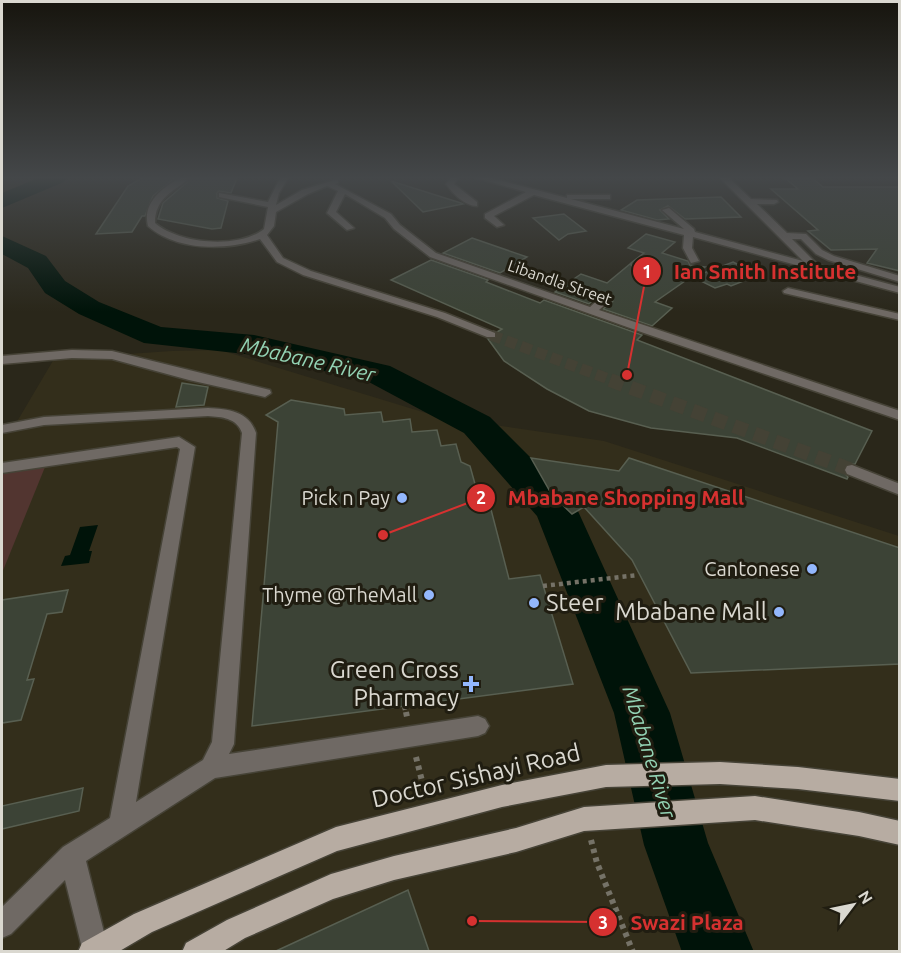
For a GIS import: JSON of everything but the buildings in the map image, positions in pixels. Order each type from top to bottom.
[{"type":"main road","name":"Doctor Sishayi Road","points":[[94,950],[143,923],[336,839],[430,813],[606,776],[720,773],[798,778],[900,790]]},
{"type":"main road","points":[[195,951],[236,929],[331,887],[394,868],[516,840],[584,819],[755,808],[859,824],[900,833]]},
{"type":"street","points":[[151,222],[164,235],[179,240],[222,243],[262,235],[270,222]]},
{"type":"street","points":[[343,222],[350,228]]},
{"type":"street","name":"Libandla Street","points":[[394,222],[434,255],[900,416]]},
{"type":"street","points":[[497,222],[500,225]]},
{"type":"street","points":[[646,222],[900,290]]},
{"type":"street","points":[[680,222],[694,235]]},
{"type":"street","points":[[771,222],[815,268]]},
{"type":"street","points":[[781,232],[804,229]]},
{"type":"street","points":[[781,232],[803,236],[819,252],[831,258],[900,279]]},
{"type":"street","points":[[262,235],[280,260],[307,273],[441,315],[491,335]]},
{"type":"street","points":[[694,235],[686,243],[688,254],[694,261]]},
{"type":"street","points":[[788,291],[900,317]]},
{"type":"street","points":[[592,311],[607,297]]},
{"type":"street","points":[[2,360],[72,354],[112,355],[193,377],[265,393]]},
{"type":"street","points":[[2,429],[44,421],[208,412],[226,414],[236,418],[248,428],[223,744],[211,768]]},
{"type":"street","points":[[2,468],[179,442],[188,447],[121,824]]},
{"type":"street","points":[[852,470],[900,490]]},
{"type":"street","points":[[2,925],[72,856],[211,768],[478,726]]},
{"type":"street","points":[[72,856],[94,950]]},
{"type":"path","points":[[543,586],[638,575]]},
{"type":"path","points":[[404,706],[430,813]]},
{"type":"path","points":[[584,819],[597,863],[633,951]]},
{"type":"shaded area","points":[[220,350],[439,417],[604,441],[899,536],[899,951],[2,951],[2,429],[15,425],[54,359]]},
{"type":"shaded area","points":[[45,467],[2,573],[2,472]]},
{"type":"shaded area","points":[[98,525],[89,551],[92,551],[89,563],[61,566],[65,556],[70,555],[80,527]]},
{"type":"waterway","name":"Mbabane River","points":[[2,244],[37,262],[55,287],[89,308],[155,336],[254,345],[378,373],[477,425],[556,509],[642,713],[676,845],[718,952]]},
{"type":"tunnel","points":[[491,335],[614,381]]},
{"type":"tunnel","points":[[610,380],[852,470]]},
{"type":"place","name":"Ian Smith Institute","points":[[627,375]]},
{"type":"place","name":"Pick n Pay","points":[[402,498]]},
{"type":"place","name":"Mbabane Shopping Mall","points":[[383,535]]},
{"type":"place","name":"Cantonese","points":[[812,569]]},
{"type":"place","name":"Thyme @TheMall","points":[[429,595]]},
{"type":"place","name":"Steer","points":[[534,603]]},
{"type":"place","name":"Mbabane Mall","points":[[779,612]]},
{"type":"place","name":"Green Cross Pharmacy","points":[[471,684]]},
{"type":"place","name":"Swazi Plaza","points":[[472,921]]}]
